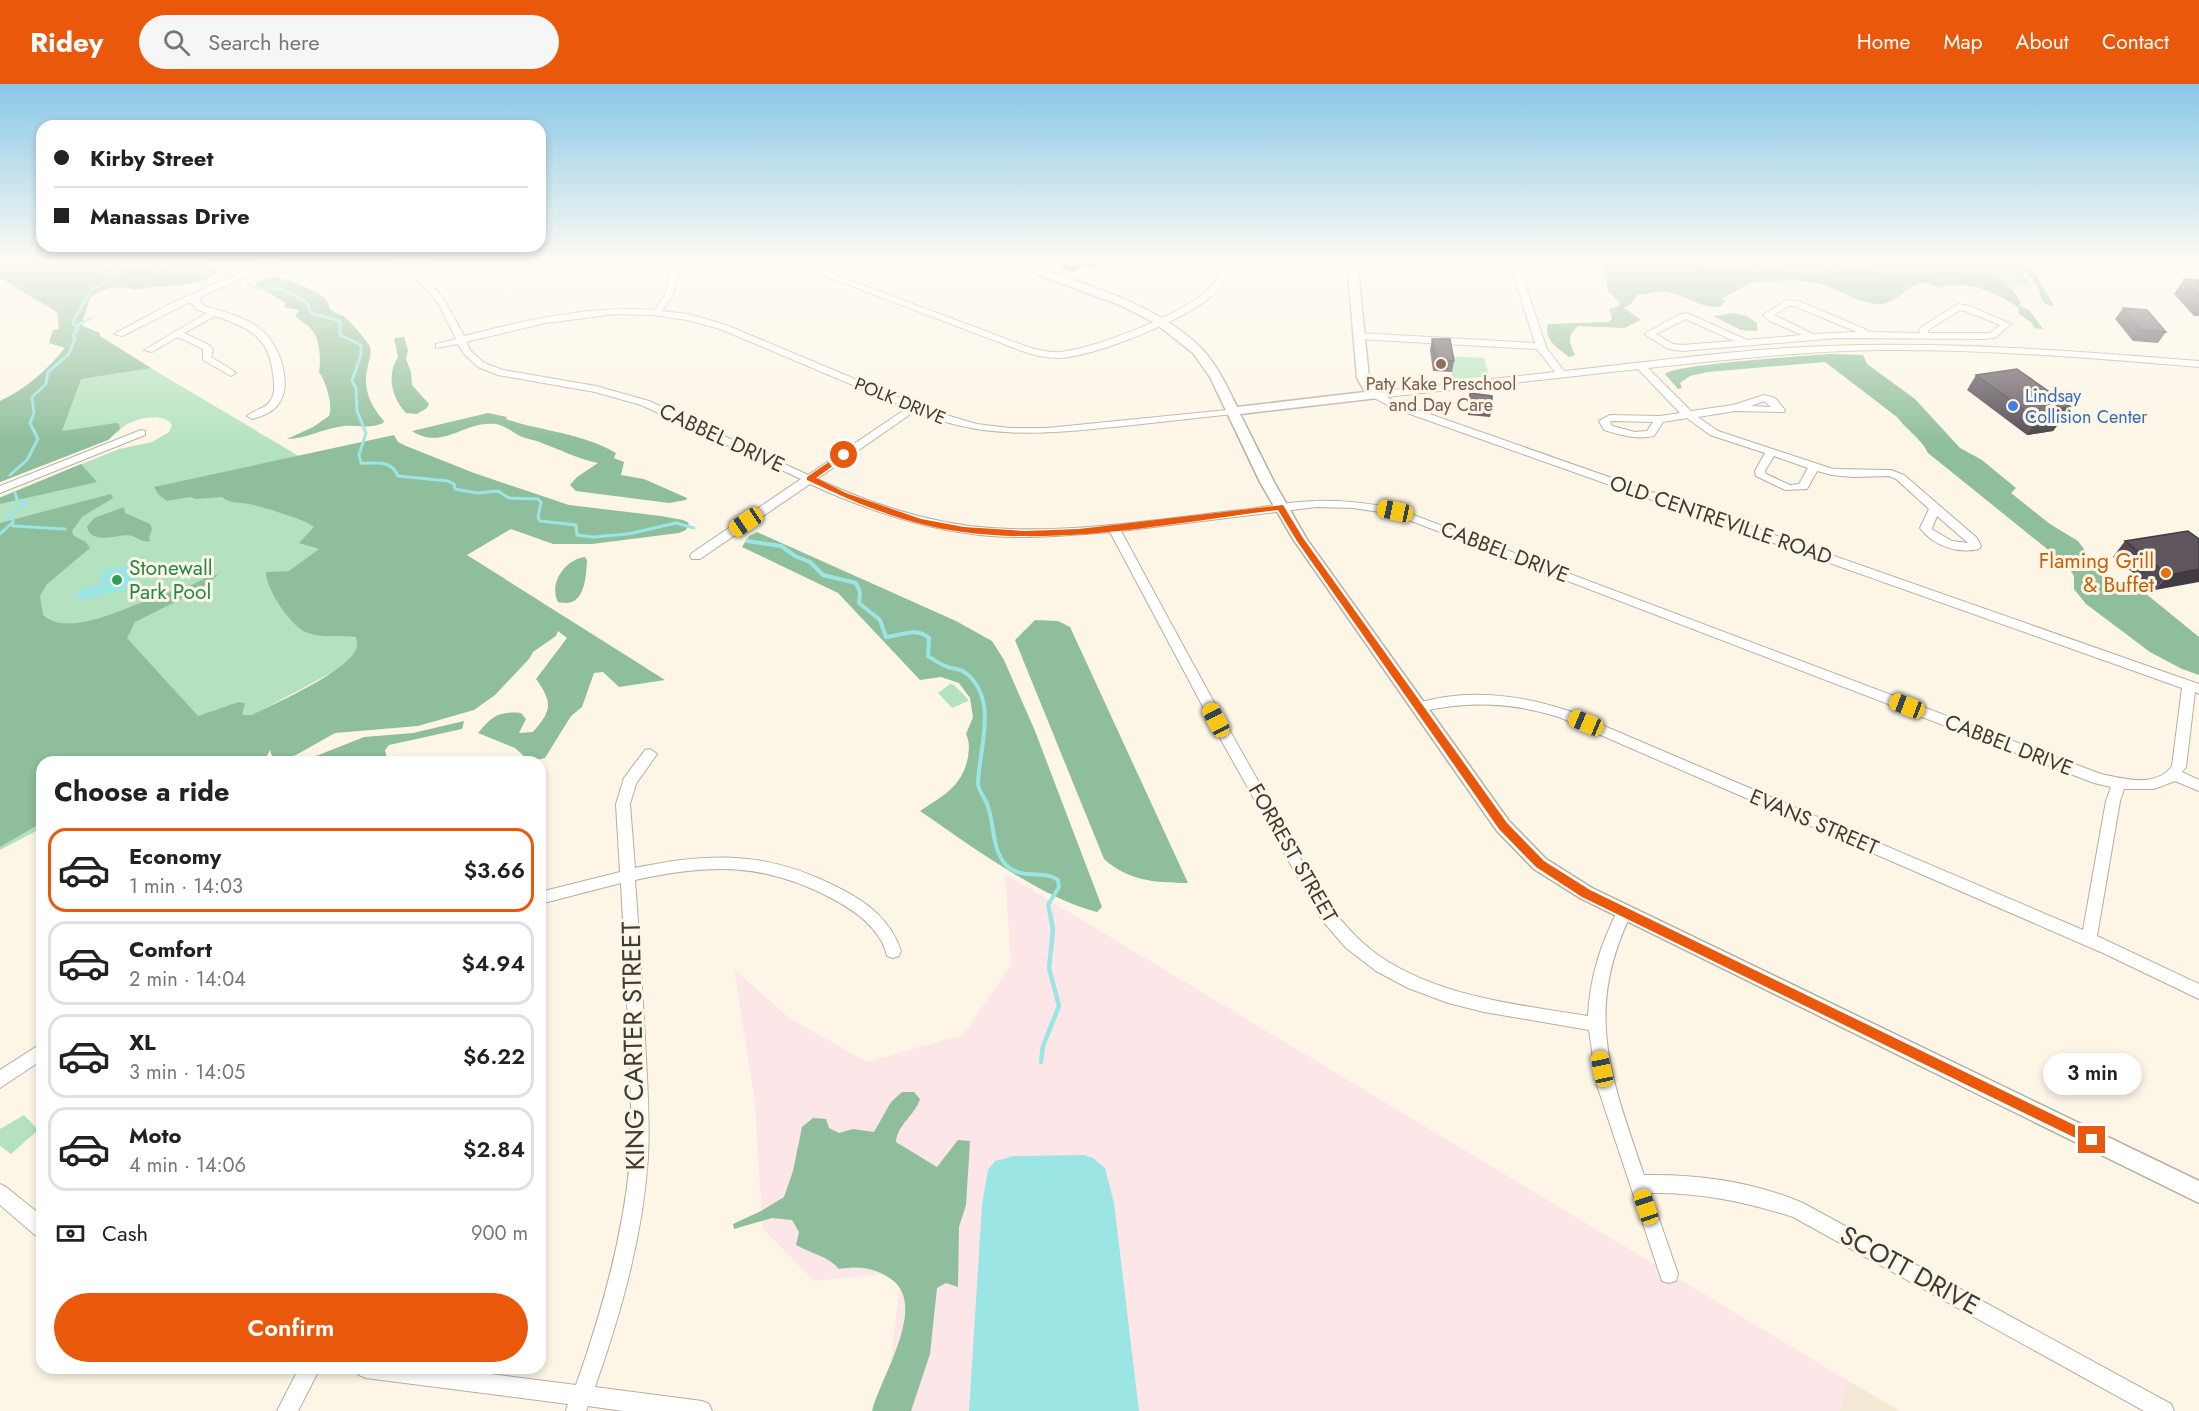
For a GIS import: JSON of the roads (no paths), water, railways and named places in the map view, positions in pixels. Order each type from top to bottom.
[{"type":"main road","points":[[1160,322],[1180,336],[1202,357],[1216,376],[1280,507],[1300,539],[1503,826],[1520,845],[1559,878],[1624,912],[2199,1192]]},
{"type":"main road","points":[[1358,322],[1363,378],[1374,395]]},
{"type":"main road","name":"POLK DRIVE","points":[[1233,411],[1374,395]]},
{"type":"street","points":[[119,334],[143,322]]},
{"type":"street","points":[[149,350],[199,322]]},
{"type":"street","points":[[243,322],[262,334],[276,356],[279,397],[273,405],[252,416]]},
{"type":"street","name":"CABBEL DRIVE","points":[[452,322],[472,358],[492,370],[596,388],[645,403],[861,502],[939,526],[1025,533],[1114,528],[1316,504],[1353,505],[1414,517],[2081,772],[2120,784],[2147,784],[2168,780],[2175,775]]},
{"type":"street","name":"POLK DRIVE","points":[[439,346],[543,322]]},
{"type":"street","name":"POLK DRIVE","points":[[707,322],[913,408],[966,425],[1017,431],[1062,429],[1233,411]]},
{"type":"street","points":[[950,322],[1025,350],[1062,355],[1086,350],[1157,322]]},
{"type":"street","points":[[1533,322],[1547,358],[1561,374]]},
{"type":"street","points":[[1672,322],[1649,334],[1675,348],[1811,336],[1990,336],[2006,324],[2001,322]]},
{"type":"street","points":[[1700,322],[1744,342]]},
{"type":"street","points":[[1780,322],[1811,336]]},
{"type":"street","points":[[1841,322],[1872,335]]},
{"type":"street","points":[[1923,335],[1924,329],[1935,322]]},
{"type":"street","points":[[178,334],[206,347],[208,350],[206,358],[231,373]]},
{"type":"street","points":[[1894,335],[1904,346]]},
{"type":"street","points":[[1359,336],[1541,346]]},
{"type":"street","points":[[1374,395],[1771,352],[1904,346],[2011,349],[2199,364]]},
{"type":"street","points":[[1640,366],[1688,416],[1714,433],[1814,467],[1852,474],[1891,473],[1900,477],[1935,508]]},
{"type":"street","name":"OLD CENTREVILLE ROAD","points":[[1374,395],[1408,410],[2194,687]]},
{"type":"street","points":[[696,556],[913,408]]},
{"type":"street","points":[[1660,419],[1735,408]]},
{"type":"street","points":[[0,490],[141,434]]},
{"type":"street","points":[[1771,453],[1760,471],[1761,476],[1789,488],[1803,487],[1814,467]]},
{"type":"street","name":"FORREST STREET","points":[[1114,528],[1216,720],[1326,915],[1348,941],[1384,970],[1432,992],[1596,1024]]},
{"type":"street","points":[[2194,687],[2179,767],[2175,775],[2199,786]]},
{"type":"street","name":"EVANS STREET","points":[[1419,707],[1462,698],[1491,696],[1539,705],[2154,968],[2199,992]]},
{"type":"street","name":"KING CARTER STREET","points":[[579,1403],[608,1318],[623,1262],[639,1159],[640,1104],[624,794],[636,769],[650,754]]},
{"type":"street","points":[[2089,940],[2113,801],[2120,784]]},
{"type":"street","points":[[546,896],[668,867],[716,861],[762,864],[784,870],[833,890],[872,917],[883,929],[893,951]]},
{"type":"street","points":[[1624,912],[1610,938],[1601,967],[1596,994],[1596,1024],[1605,1085],[1669,1274]]},
{"type":"street","points":[[0,1080],[36,1056]]},
{"type":"street","name":"SCOTT DRIVE","points":[[1638,1184],[1671,1183],[1730,1190],[1762,1197],[1797,1209],[2164,1411]]},
{"type":"street","points":[[0,1193],[36,1223]]},
{"type":"street","points":[[286,1411],[307,1374]]},
{"type":"street","points":[[403,1374],[579,1403],[702,1411]]},
{"type":"water","name":"Stonewall Park Pool","points":[[129,565],[128,574],[133,573],[131,588],[77,601],[79,590],[100,585],[102,571]]},
{"type":"water","points":[[1084,1155],[1093,1158],[1105,1168],[1114,1203],[1139,1411],[969,1411],[982,1205],[988,1170],[995,1161],[1014,1156]]},
{"type":"waterway","points":[[74,322],[76,326]]},
{"type":"waterway","points":[[76,326],[84,322]]},
{"type":"waterway","points":[[340,322],[340,335],[361,345],[361,354],[352,381],[356,388],[357,411],[366,433],[359,455],[361,463],[387,465],[398,476],[448,481],[454,484],[455,489],[477,493],[498,491],[509,498],[538,499],[541,502],[538,517],[540,521],[576,525],[577,535],[593,537],[628,534],[676,523],[694,528]]},
{"type":"waterway","points":[[10,475],[27,460],[38,439],[30,423],[34,413],[32,397],[46,384],[48,372],[69,354],[75,338],[73,336],[78,327],[76,326]]},
{"type":"waterway","points":[[15,493],[17,500],[27,503],[7,516],[13,519],[13,526],[65,529]]},
{"type":"waterway","points":[[0,534],[12,523]]},
{"type":"waterway","points":[[747,541],[781,546],[795,556],[810,562],[823,575],[856,583],[860,592],[859,603],[880,620],[886,637],[914,632],[924,634],[929,638],[928,656],[943,665],[966,673],[976,684],[985,710],[978,786],[986,801],[998,851],[1001,859],[1012,870],[1019,873],[1046,875],[1058,880],[1059,887],[1048,905],[1050,914]]},
{"type":"waterway","points":[[1041,1062],[1043,1046],[1059,1006],[1049,968],[1053,930],[1050,913]]},
{"type":"place","name":"Paty Kake Preschool and Day Care","points":[[1441,364]]},
{"type":"place","name":"Lindsay Collision Center","points":[[2013,406]]},
{"type":"place","name":"Flaming Grill & Buffet","points":[[2166,573]]},
{"type":"place","name":"Stonewall Park Pool","points":[[117,580]]}]
